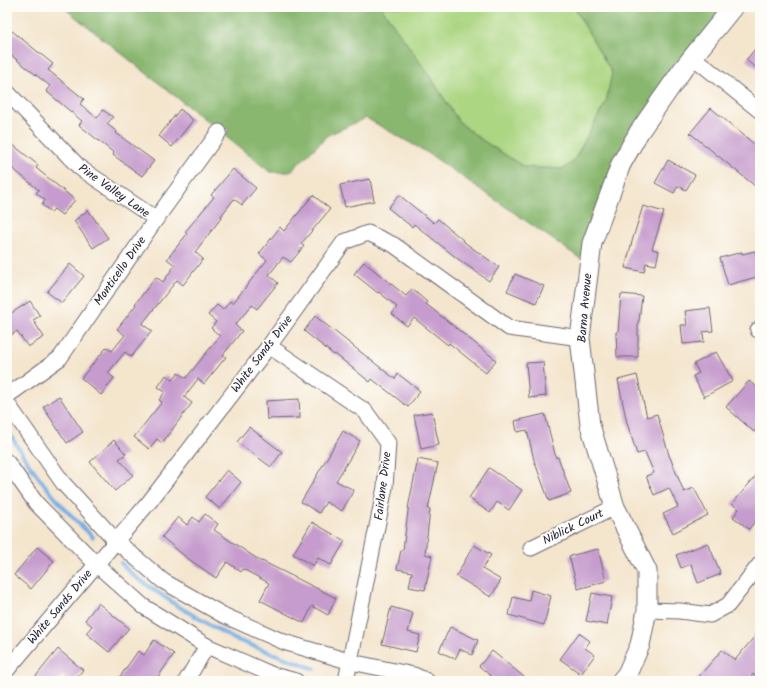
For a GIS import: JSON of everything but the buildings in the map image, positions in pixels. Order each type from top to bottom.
[{"type":"street","name":"Barna Avenue","points":[[621,681],[627,674],[640,645],[647,610],[647,571],[615,507],[590,425],[580,338],[592,243],[621,164],[639,132],[683,69],[733,7]]},
{"type":"street","points":[[693,57],[760,111]]},
{"type":"street","name":"Pine Valley Lane","points":[[7,92],[80,168],[156,219]]},
{"type":"street","name":"Monticello Drive","points":[[7,396],[60,358],[156,219],[219,132]]},
{"type":"street","name":"White Sands Drive","points":[[7,670],[150,501],[269,346],[344,242],[368,233],[394,245],[509,328],[580,338]]},
{"type":"street","name":"Fairlane Drive","points":[[269,346],[365,411],[388,443],[385,487],[346,681]]},
{"type":"street","points":[[7,403],[63,483],[116,541],[163,580],[223,615],[284,642],[351,662],[414,675],[428,681]]},
{"type":"street","points":[[7,462],[36,504],[96,564],[143,606],[207,646],[273,675],[296,681]]},
{"type":"street","name":"Niblick Court","points":[[531,548],[615,507]]},
{"type":"street","points":[[647,610],[680,611],[710,615],[728,605],[760,564]]},
{"type":"street","points":[[186,681],[207,646]]},
{"type":"green space","points":[[63,7],[381,7],[429,75],[459,122],[479,138],[524,167],[563,169],[573,162],[606,102],[612,73],[574,7],[725,7],[688,53],[581,259],[428,153],[366,118],[328,135],[290,172],[270,172],[225,136],[229,129],[218,122],[214,127]]},
{"type":"green space","points":[[381,7],[574,7],[612,73],[606,102],[573,162],[564,169],[524,167],[479,138],[459,122],[429,75]]},
{"type":"waterway","points":[[7,429],[46,487],[68,513],[93,537]]},
{"type":"waterway","points":[[121,563],[134,576],[176,605],[234,639],[315,669]]}]
